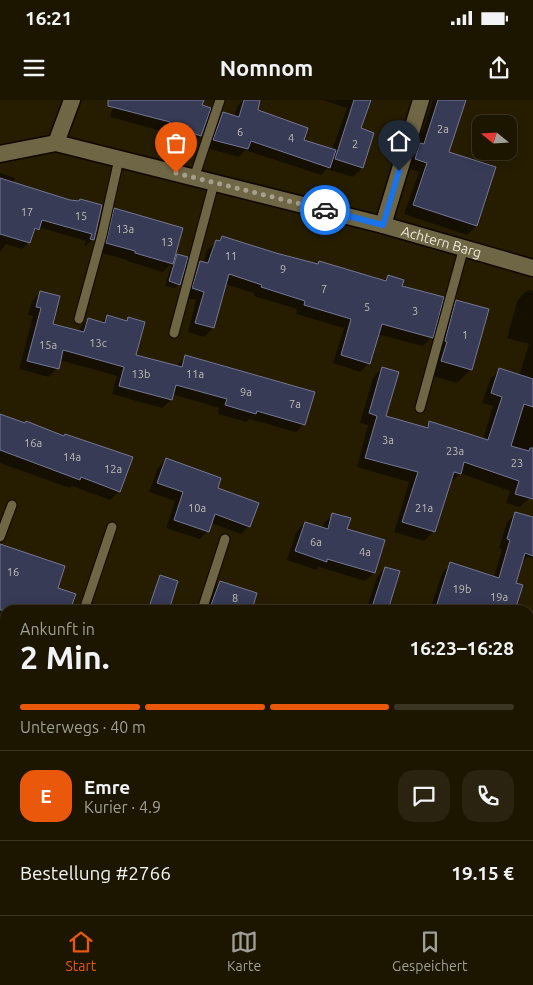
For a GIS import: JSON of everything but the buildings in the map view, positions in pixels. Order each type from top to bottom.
[{"type":"street","points":[[56,143],[72,100]]},
{"type":"street","points":[[383,225],[421,100]]},
{"type":"street","name":"Achtern Barg","points":[[0,154],[56,143],[383,225],[533,268]]},
{"type":"lane","points":[[194,178],[220,100]]},
{"type":"lane","points":[[80,319],[119,159]]},
{"type":"lane","points":[[174,333],[214,183]]},
{"type":"lane","points":[[420,408],[464,247]]},
{"type":"lane","points":[[0,537],[12,505]]},
{"type":"lane","points":[[86,605],[112,527]]},
{"type":"lane","points":[[204,605],[225,540]]},
{"type":"way so far","points":[[176,173],[325,210]]},
{"type":"route","points":[[325,210],[383,225],[399,171]]}]
